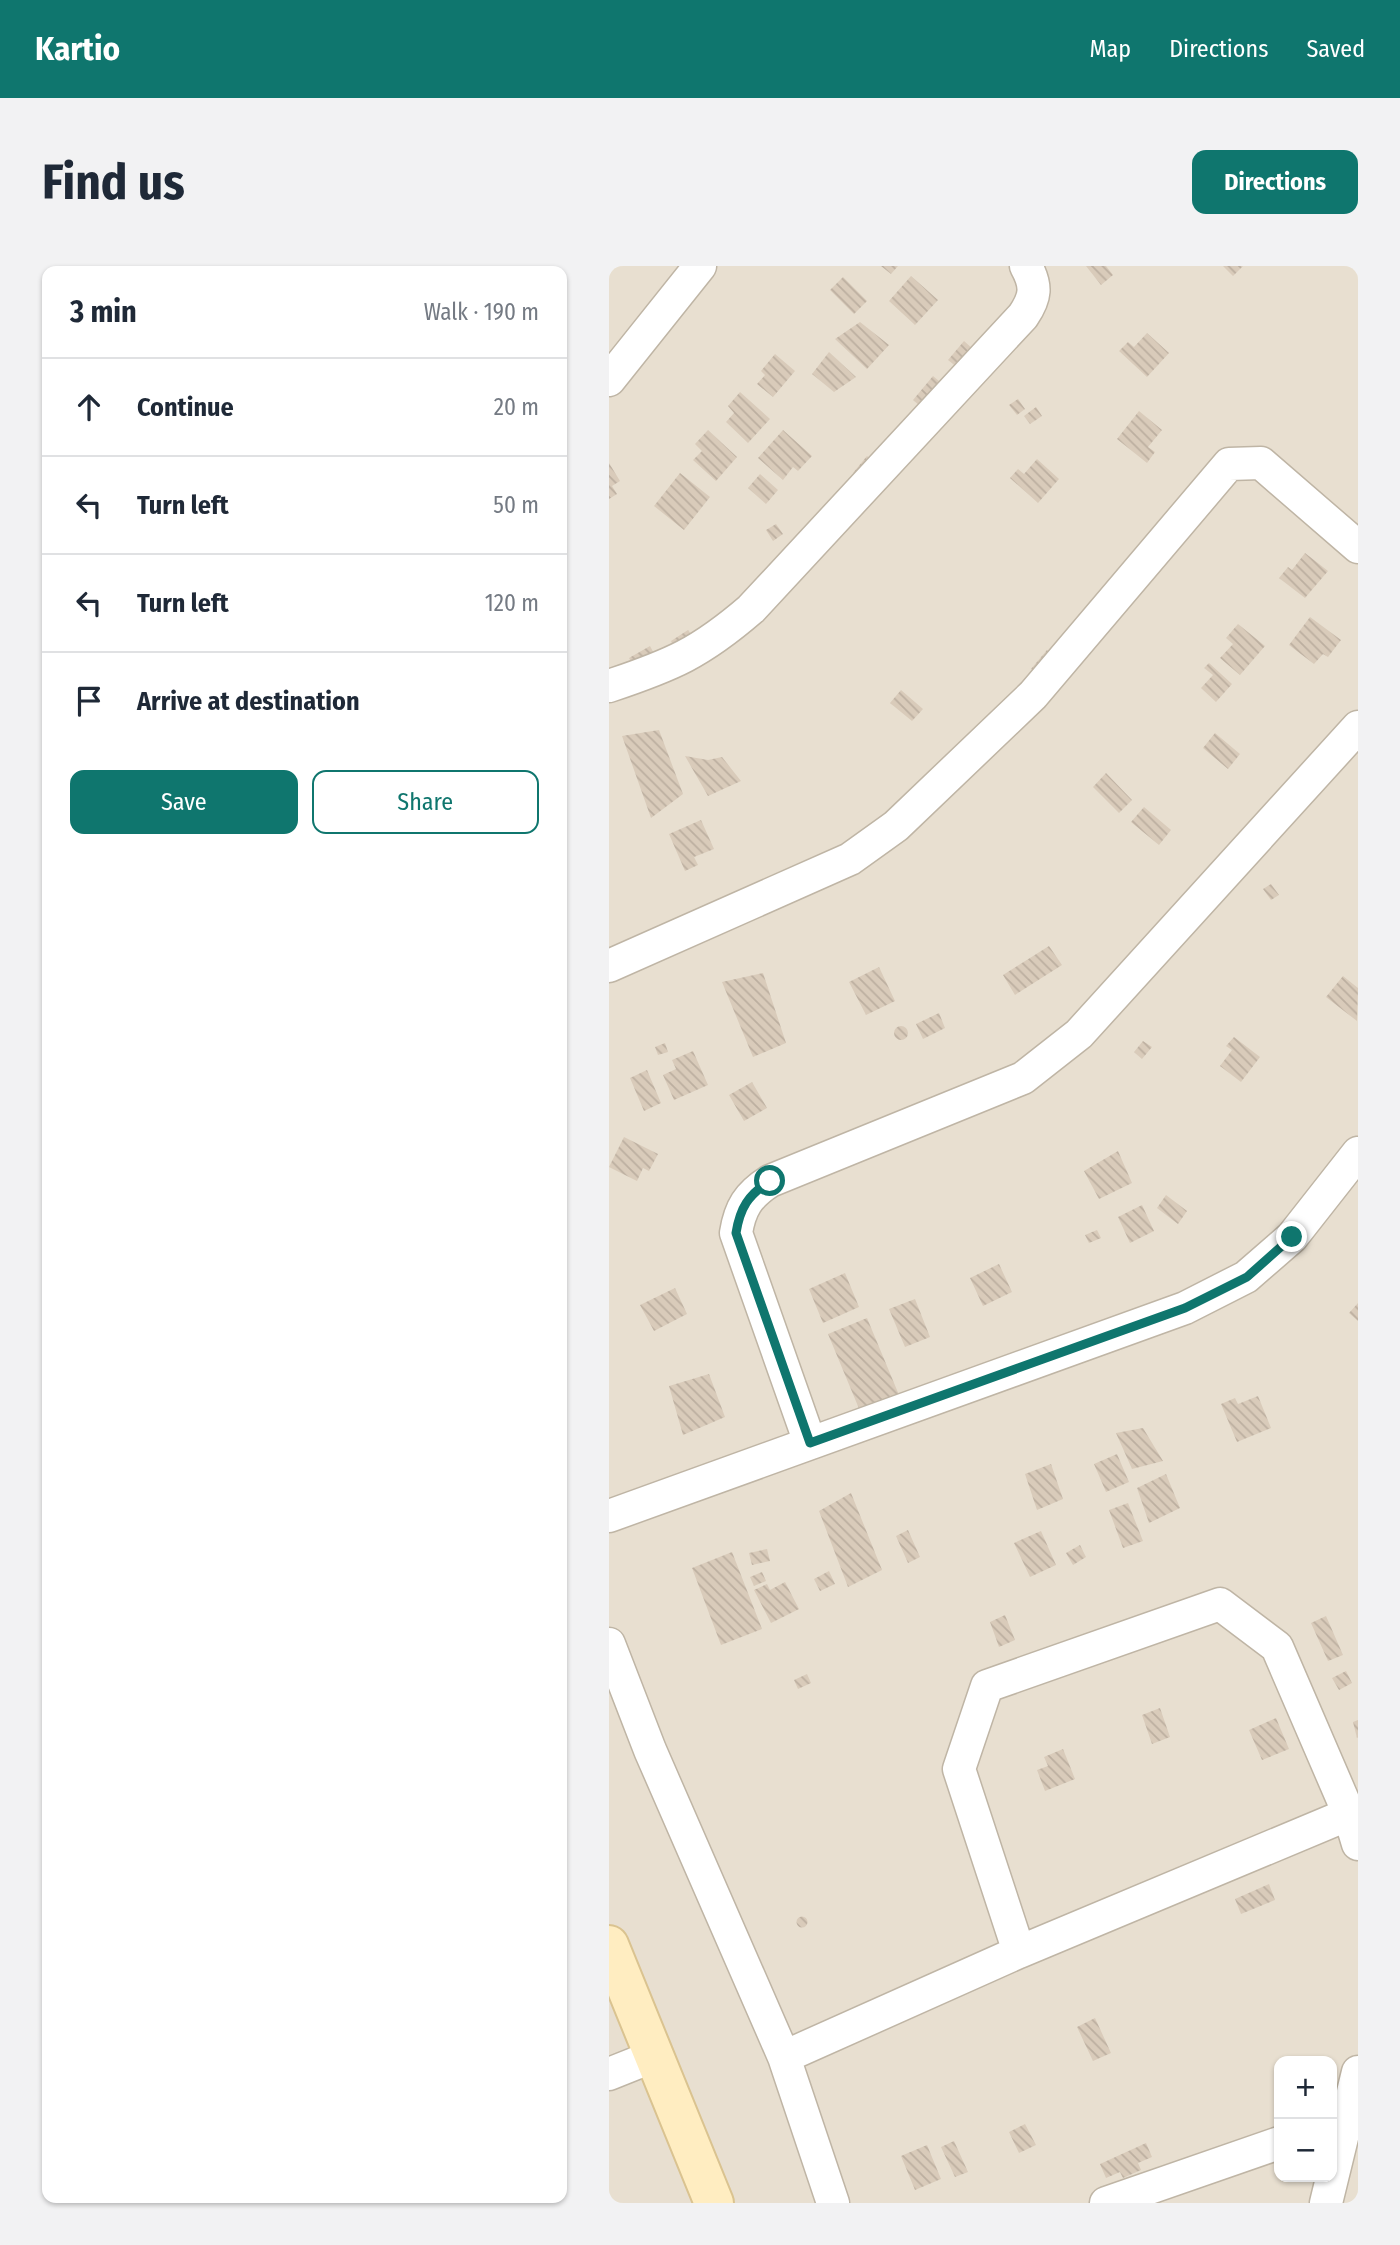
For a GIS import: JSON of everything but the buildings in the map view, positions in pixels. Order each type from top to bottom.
[{"type":"street","points":[[609,380],[700,266]]},
{"type":"street","points":[[609,686],[673,664],[715,640],[751,609],[1023,316],[1033,301],[1035,283],[1026,266]]},
{"type":"street","points":[[609,966],[850,859],[896,826],[1033,695],[1229,464],[1261,463],[1358,547]]},
{"type":"street","points":[[810,1443],[736,1233],[740,1211],[753,1192],[770,1181],[1023,1077],[1079,1034],[1358,727]]},
{"type":"street","points":[[609,1516],[1185,1308],[1247,1277],[1292,1237],[1358,1153]]},
{"type":"street","points":[[1019,1952],[959,1769],[987,1686],[1220,1604],[1277,1647],[1349,1814],[1358,1844]]},
{"type":"street","points":[[609,1644],[650,1750],[784,2057],[833,2203]]},
{"type":"street","points":[[784,2057],[1019,1952],[1349,1814]]},
{"type":"street","points":[[609,1945],[714,2203]]},
{"type":"street","points":[[609,2074],[654,2056]]},
{"type":"street","points":[[1326,2203],[1339,2125],[1358,2072]]},
{"type":"street","points":[[1106,2203],[1274,2145]]},
{"type":"shaded area","points":[[609,266],[1358,266],[1358,2203],[609,2203]]},
{"type":"route","points":[[770,1181],[753,1192],[740,1211],[736,1233],[810,1443],[1185,1308],[1247,1277],[1292,1237]]}]
